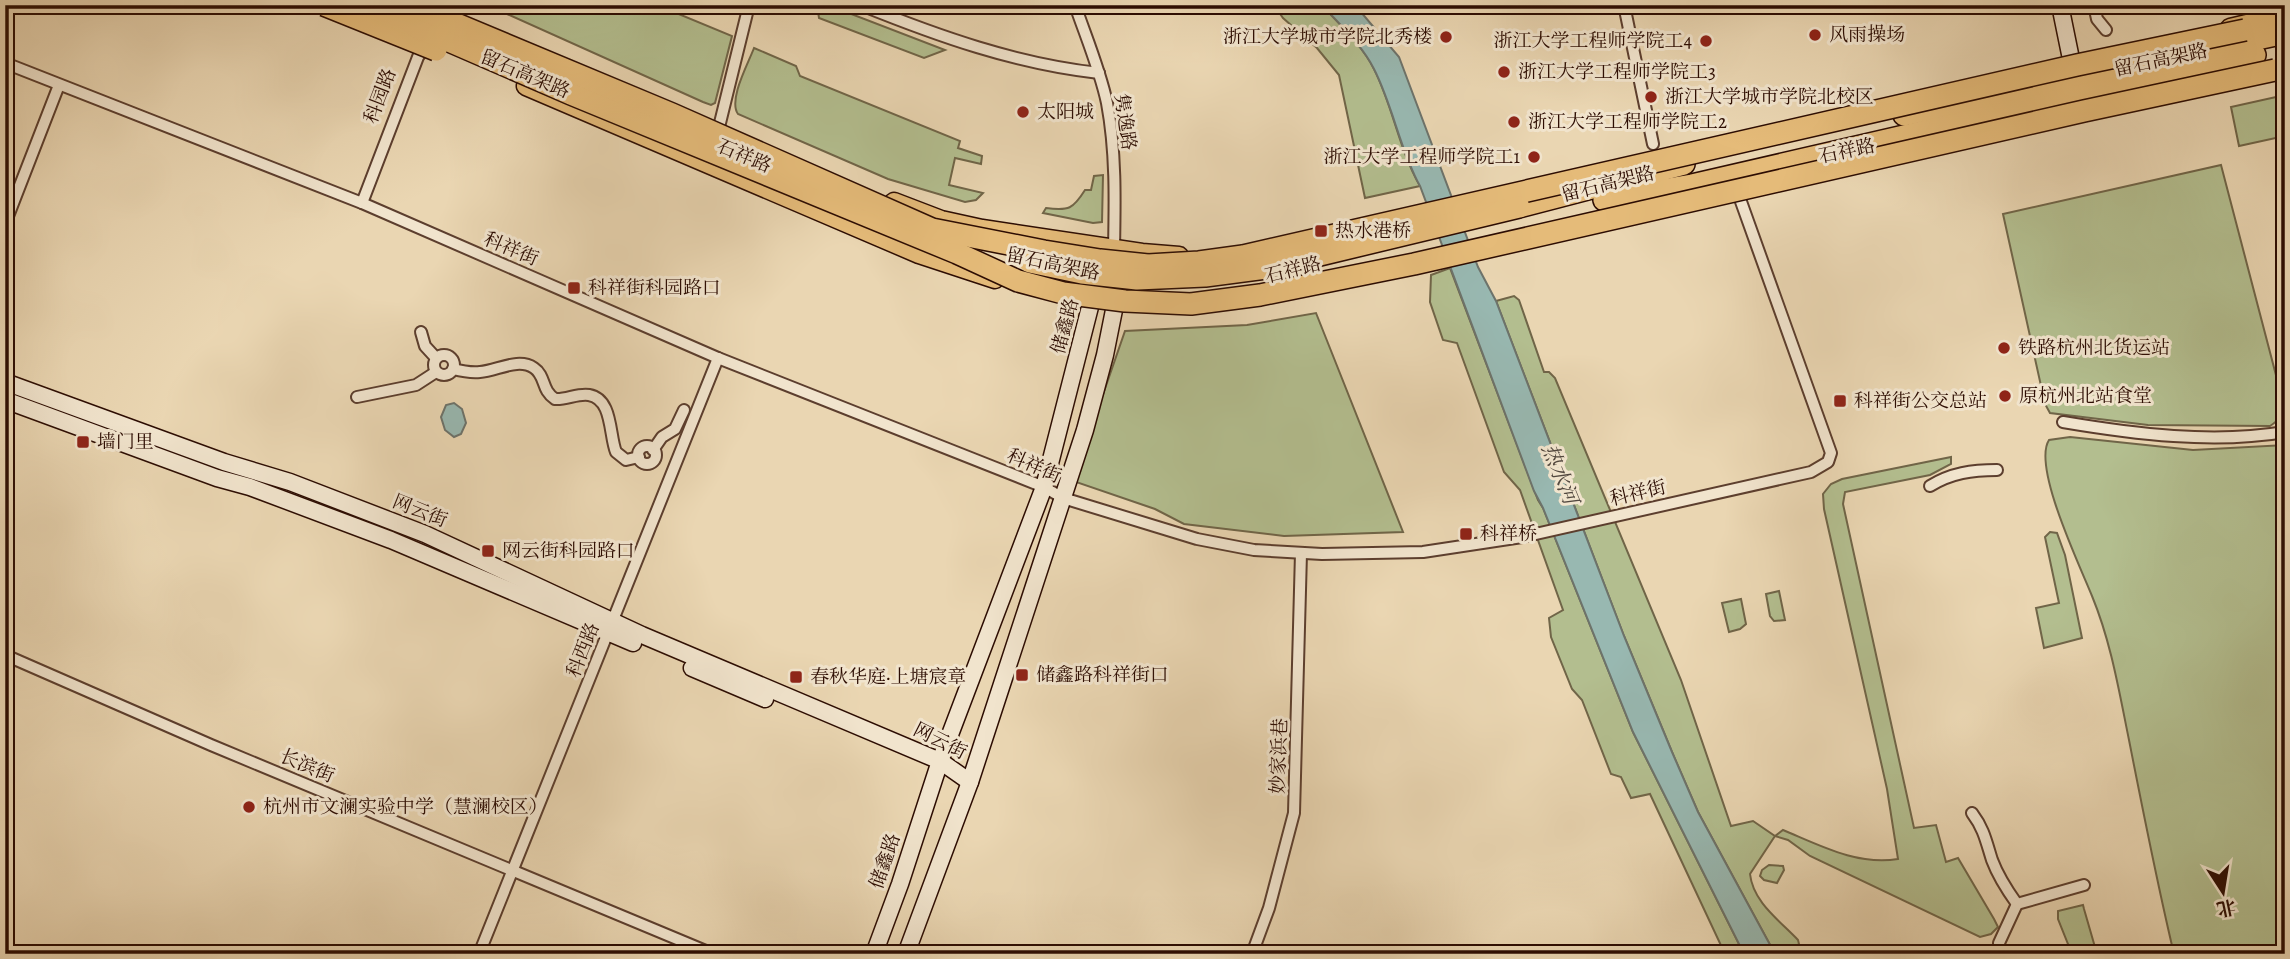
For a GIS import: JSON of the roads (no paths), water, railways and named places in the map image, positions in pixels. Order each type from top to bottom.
[{"type":"highway","points":[[324,5],[591,111],[890,236],[1018,281]]},
{"type":"highway","name":"留石高架路","points":[[366,5],[1018,281],[1063,293],[1125,301],[1191,304],[1260,295],[1414,264],[2084,111],[2285,68]]},
{"type":"highway","name":"留石高架路","points":[[411,5],[672,114],[932,229],[1023,261],[1082,273],[1137,279],[1205,276],[1266,268],[1521,213],[1692,185],[2110,88],[2242,50],[2285,33]]},
{"type":"highway","points":[[441,7],[496,41]]},
{"type":"highway","name":"留石高架路","points":[[932,229],[1055,253],[1148,265],[1243,256],[2050,71],[2285,20]]},
{"type":"highway","name":"留石高架路","points":[[957,253],[1028,275],[1084,286],[1137,292],[1242,283],[1372,257],[1687,164],[2072,65],[2122,69],[2242,50],[2285,48]]},
{"type":"highway","points":[[1874,103],[2072,65]]},
{"type":"highway","points":[[1912,158],[1979,126],[2074,102],[2110,88]]},
{"type":"highway","points":[[1687,164],[1743,145],[1788,134],[1821,115]]},
{"type":"highway","points":[[1692,185],[1843,173]]},
{"type":"main road","name":"石祥路","points":[[345,5],[570,105],[919,254],[1059,300],[1187,309],[1258,301],[1424,258],[1633,209],[1692,206],[1912,158],[2073,121],[2147,94],[2285,62]]},
{"type":"main road","name":"石祥路","points":[[441,7],[941,220],[982,229],[1177,256],[1305,244],[1611,173],[1678,147],[1874,103]]},
{"type":"main road","points":[[2072,65],[2285,15]]},
{"type":"street","points":[[719,127],[749,5]]},
{"type":"street","points":[[861,5],[964,45],[1057,69],[1099,73]]},
{"type":"street","name":"隽逸路","points":[[1075,5],[1107,104],[1115,188],[1114,249]]},
{"type":"street","points":[[1624,5],[1653,144]]},
{"type":"street","points":[[2060,5],[2072,65]]},
{"type":"street","points":[[2066,5],[2072,65]]},
{"type":"street","points":[[2094,5],[2097,19],[2106,30]]},
{"type":"street","name":"科园路","points":[[362,203],[418,57],[429,41],[441,7]]},
{"type":"street","name":"科祥街","points":[[5,64],[362,203],[718,358],[1044,487],[1063,498],[1197,539],[1254,550],[1301,553],[1423,552],[1522,537],[1811,472],[1828,462],[1831,453],[1739,196]]},
{"type":"street","points":[[5,224],[58,85]]},
{"type":"street","points":[[906,954],[970,782],[1085,430],[1115,305],[1114,249]]},
{"type":"street","name":"储鑫路","points":[[874,954],[939,766],[1044,487],[1091,303],[1114,249]]},
{"type":"street","points":[[421,332],[425,346],[436,358]]},
{"type":"street","points":[[436,372],[433,363],[436,358],[445,354],[453,361],[453,369]]},
{"type":"street","name":"科西路","points":[[479,954],[718,358]]},
{"type":"street","points":[[357,397],[416,385],[436,372],[447,374],[453,369],[481,373],[517,364],[531,366],[538,372],[545,389],[555,398],[589,395],[601,402],[606,409],[616,452],[626,460],[639,457],[642,462],[651,463],[656,456],[653,450],[662,438],[675,429],[684,410]]},
{"type":"street","name":"网云街","points":[[5,382],[224,462],[290,482],[425,534],[611,628]]},
{"type":"street","name":"网云街","points":[[5,400],[391,540],[611,628],[939,766],[970,782]]},
{"type":"street","points":[[2063,422],[2142,435],[2261,436],[2285,432]]},
{"type":"street","points":[[1930,486],[1945,477],[1975,470],[1997,470]]},
{"type":"street","name":"妙家浜巷","points":[[1252,954],[1269,908],[1294,813],[1301,553]]},
{"type":"street","name":"长滨街","points":[[5,655],[211,745],[713,954]]},
{"type":"street","points":[[1972,813],[1983,827],[2003,885],[2017,904]]},
{"type":"street","points":[[1998,954],[1999,943],[2017,904],[2084,885]]},
{"type":"water","name":"热水河","points":[[1322,5],[1355,5],[1399,57],[1478,267],[1496,301],[1624,636],[1672,752],[1698,812],[1775,954],[1744,954],[1633,732],[1534,491],[1381,83],[1363,52]]},
{"type":"water","points":[[454,403],[462,409],[466,423],[461,434],[454,437],[445,430],[441,417],[446,405]]},
{"type":"place","name":"风雨操场","points":[[1815,35]]},
{"type":"place","name":"浙江大学城市学院北秀楼","points":[[1446,37]]},
{"type":"place","name":"浙江大学工程师学院工4","points":[[1706,41]]},
{"type":"place","name":"浙江大学工程师学院工3","points":[[1504,72]]},
{"type":"place","name":"浙江大学城市学院北校区","points":[[1651,97]]},
{"type":"place","name":"太阳城","points":[[1023,112]]},
{"type":"place","name":"浙江大学工程师学院工2","points":[[1514,122]]},
{"type":"place","name":"浙江大学工程师学院工1","points":[[1534,157]]},
{"type":"place","name":"热水港桥","points":[[1321,231]]},
{"type":"place","name":"科祥街科园路口","points":[[574,288]]},
{"type":"place","name":"铁路杭州北货运站","points":[[2004,348]]},
{"type":"place","name":"原杭州北站食堂","points":[[2005,396]]},
{"type":"place","name":"科祥街公交总站","points":[[1840,401]]},
{"type":"place","name":"墙门里","points":[[83,442]]},
{"type":"place","name":"科祥桥","points":[[1466,534]]},
{"type":"place","name":"网云街科园路口","points":[[488,551]]},
{"type":"place","name":"储鑫路科祥街口","points":[[1022,675]]},
{"type":"place","name":"春秋华庭·上塘宸章","points":[[796,677]]},
{"type":"place","name":"杭州市文澜实验中学（慧澜校区）","points":[[249,807]]}]
